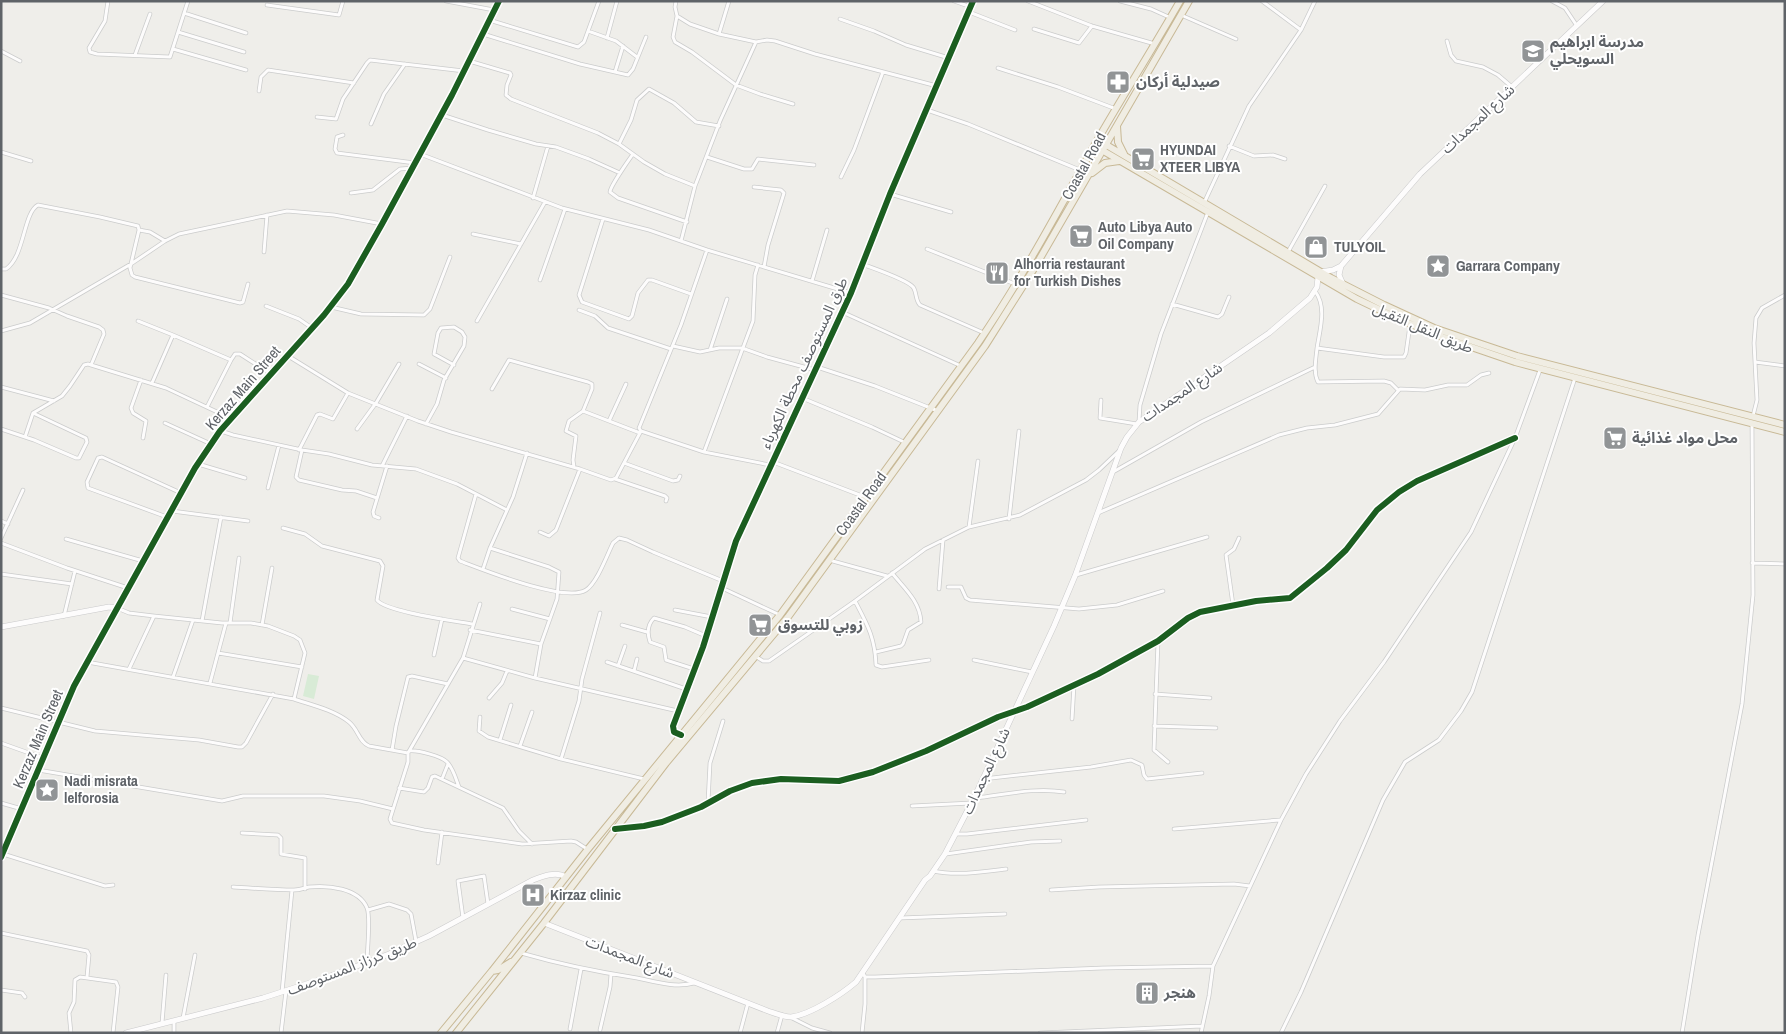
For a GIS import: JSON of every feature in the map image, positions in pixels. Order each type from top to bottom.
[{"type":"highway","name":"Coastal Road","points":[[456,1033],[544,923],[684,736],[780,615],[906,443],[934,410],[1016,284],[1180,1]]},
{"type":"highway","name":"Coastal Road","points":[[441,1033],[645,779],[788,617],[934,410],[1002,320],[1088,177],[1189,1]]},
{"type":"highway","points":[[1088,177],[1105,163],[1126,161],[1118,142],[1118,123]]},
{"type":"highway","name":"طريق النقل الثقيل","points":[[1096,143],[1204,203],[1288,253],[1357,299],[1410,324],[1476,350],[1574,378],[1752,420],[1785,425]]},
{"type":"highway","name":"طريق النقل الثقيل","points":[[1126,161],[1208,212],[1319,274],[1418,321],[1491,348],[1689,404]]},
{"type":"highway","name":"طريق النقل الثقيل","points":[[1752,420],[1785,432]]},
{"type":"highway","name":"Coastal Road","points":[[492,971],[498,970],[518,956]]},
{"type":"main road","name":"Kerzaz Main Street","points":[[2,856],[58,722],[87,662],[197,464],[230,418],[331,307],[352,277],[442,115],[499,1]]},
{"type":"main road","name":"طرق المستوصف محطة الكهرباء","points":[[684,736],[673,730],[678,711],[707,637],[736,541],[851,293],[890,194],[974,1]]},
{"type":"main road","name":"شارع المجمدات","points":[[1341,266],[1420,174],[1602,1]]},
{"type":"main road","points":[[1315,291],[1319,274],[1341,266]]},
{"type":"main road","points":[[1341,266],[1339,275],[1344,285]]},
{"type":"main road","name":"شارع المجمدات","points":[[544,923],[775,1014],[790,1017],[840,994],[856,982],[863,975],[925,880],[930,876],[945,854],[973,800],[1062,608],[1127,436],[1138,423],[1269,332],[1310,298],[1315,291]]},
{"type":"main road","points":[[1,627],[117,608]]},
{"type":"main road","name":"طريق كرزاز المستوصف","points":[[126,1033],[284,992],[416,942],[540,877],[559,874],[566,877]]},
{"type":"street","points":[[108,1],[105,21],[89,48],[90,52],[97,54],[170,57],[188,1]]},
{"type":"street","points":[[267,4],[339,15],[343,1]]},
{"type":"street","points":[[446,1],[494,10]]},
{"type":"street","points":[[489,20],[574,47],[582,45],[599,1]]},
{"type":"street","points":[[606,38],[617,1]]},
{"type":"street","points":[[676,1],[677,16],[673,37],[675,42],[692,52],[736,85],[794,104]]},
{"type":"street","points":[[719,34],[730,1]]},
{"type":"street","points":[[954,1],[1015,30]]},
{"type":"street","points":[[1028,1],[1092,26],[1155,44]]},
{"type":"street","points":[[1120,1],[1171,18]]},
{"type":"street","points":[[1262,1],[1301,30]]},
{"type":"street","points":[[1204,203],[1249,106],[1301,30],[1315,1]]},
{"type":"street","points":[[1552,1],[1565,8],[1577,26]]},
{"type":"street","points":[[184,13],[246,33]]},
{"type":"street","points":[[136,55],[150,14]]},
{"type":"street","points":[[1181,15],[1236,39]]},
{"type":"street","points":[[677,16],[690,24],[719,34],[756,42],[775,41],[814,54],[938,86]]},
{"type":"street","points":[[840,19],[906,45],[949,58]]},
{"type":"street","points":[[1034,29],[1078,43],[1092,26]]},
{"type":"street","points":[[588,30],[616,41],[638,57]]},
{"type":"street","points":[[178,32],[244,52]]},
{"type":"street","points":[[482,34],[551,56],[628,75],[633,69],[646,37]]},
{"type":"street","points":[[1447,41],[1456,61],[1483,67],[1498,75],[1512,87]]},
{"type":"street","points":[[681,241],[695,186],[736,85],[756,42]]},
{"type":"street","points":[[615,72],[623,46]]},
{"type":"street","points":[[173,49],[246,70]]},
{"type":"street","points":[[1,51],[20,61]]},
{"type":"street","points":[[317,117],[336,119],[343,99],[370,60],[464,71]]},
{"type":"street","points":[[469,61],[510,73],[506,91],[511,100],[574,123],[619,144],[665,174],[695,186]]},
{"type":"street","points":[[371,124],[384,94],[405,64]]},
{"type":"street","points":[[998,68],[1116,109]]},
{"type":"street","points":[[260,91],[261,77],[268,70],[354,83]]},
{"type":"street","points":[[841,177],[854,150],[883,72]]},
{"type":"street","points":[[619,144],[631,120],[637,100],[650,89],[674,103],[696,122],[719,126]]},
{"type":"street","points":[[927,110],[968,124],[1081,170]]},
{"type":"street","points":[[442,115],[588,159],[620,173]]},
{"type":"street","points":[[343,135],[337,137],[335,150],[338,153],[414,165]]},
{"type":"street","points":[[533,198],[548,146]]},
{"type":"street","points":[[1229,146],[1254,156],[1273,155],[1285,159]]},
{"type":"street","points":[[1,152],[32,161]]},
{"type":"street","points":[[420,154],[565,209],[603,218],[851,293]]},
{"type":"street","points":[[633,154],[609,190],[613,196],[686,222]]},
{"type":"street","points":[[707,157],[744,169],[752,169],[758,159],[814,164]]},
{"type":"street","points":[[351,193],[373,190],[400,169],[414,165]]},
{"type":"street","points":[[1288,253],[1325,186]]},
{"type":"street","points":[[754,187],[781,190],[784,193],[770,238],[764,267]]},
{"type":"street","points":[[890,194],[952,212]]},
{"type":"street","points":[[477,321],[545,202]]},
{"type":"street","points":[[1,269],[6,269],[11,265],[23,240],[32,209],[38,205],[50,206],[137,226],[139,230],[150,232],[164,241]]},
{"type":"street","points":[[540,280],[565,209]]},
{"type":"street","points":[[1,331],[24,325],[53,310],[131,264],[164,241],[179,234],[287,211],[347,216],[382,224]]},
{"type":"street","points":[[1101,400],[1100,418],[1138,423],[1140,405],[1158,345],[1208,212]]},
{"type":"street","points":[[264,252],[267,215]]},
{"type":"street","points":[[603,218],[578,295],[582,302],[629,319],[632,316],[641,287],[648,280],[691,294]]},
{"type":"street","points":[[139,230],[131,264],[131,272],[134,277],[237,303],[243,302],[248,284]]},
{"type":"street","points":[[812,281],[827,230]]},
{"type":"street","points":[[473,234],[521,244]]},
{"type":"street","points":[[927,249],[1016,284]]},
{"type":"street","points":[[615,479],[640,432],[639,425],[672,347],[707,250]]},
{"type":"street","points":[[331,307],[349,312],[373,315],[426,315],[450,257]]},
{"type":"street","points":[[862,264],[910,285],[914,289],[917,302],[920,305],[985,333]]},
{"type":"street","points":[[704,452],[753,321],[754,290],[758,265]]},
{"type":"street","points":[[1315,291],[1320,298],[1322,306],[1315,367],[1316,380],[1320,383],[1384,382],[1391,384],[1398,390]]},
{"type":"street","points":[[1682,1033],[1698,935],[1742,704],[1753,595],[1752,420],[1757,400],[1754,333],[1756,318],[1762,308],[1785,295]]},
{"type":"street","points":[[1,296],[53,310],[103,330],[104,334],[91,365]]},
{"type":"street","points":[[1172,304],[1218,317],[1222,314],[1229,297]]},
{"type":"street","points":[[710,350],[728,299]]},
{"type":"street","points":[[266,306],[299,319],[312,328]]},
{"type":"street","points":[[580,310],[595,316],[608,328],[672,347],[696,352],[719,348],[742,348],[767,357],[816,368],[875,386],[934,410]]},
{"type":"street","points":[[842,312],[962,366]]},
{"type":"street","points":[[138,321],[231,360]]},
{"type":"street","points":[[1317,348],[1404,357],[1410,324]]},
{"type":"street","points":[[426,424],[437,404],[446,378],[454,365],[464,346],[465,338],[460,330],[449,326],[444,327],[438,333],[434,354],[454,365]]},
{"type":"street","points":[[152,383],[173,335]]},
{"type":"street","points":[[207,407],[231,360],[236,354],[240,354],[271,374]]},
{"type":"street","points":[[288,356],[348,393],[426,424],[580,468],[611,480],[615,479],[665,496],[667,498],[666,501]]},
{"type":"street","points":[[492,389],[511,360],[590,382],[592,389],[583,411],[569,421],[566,431],[575,435],[576,438],[574,467]]},
{"type":"street","points":[[1755,362],[1785,366]]},
{"type":"street","points":[[357,429],[376,403],[399,364]]},
{"type":"street","points":[[419,364],[446,378]]},
{"type":"street","points":[[25,437],[33,413],[54,402],[70,386],[84,365],[91,365],[152,383],[230,418]]},
{"type":"street","points":[[1113,472],[1201,422],[1315,367]]},
{"type":"street","points":[[1201,1033],[1213,966],[1281,820],[1306,774],[1335,729],[1375,674],[1471,532],[1515,438],[1541,369]]},
{"type":"street","points":[[1098,513],[1279,435],[1307,428],[1335,425],[1378,414],[1398,390],[1425,390],[1448,385],[1467,385],[1480,375],[1489,373]]},
{"type":"street","points":[[1281,1033],[1301,992],[1348,878],[1387,792],[1405,762],[1439,740],[1461,711],[1472,692],[1574,378]]},
{"type":"street","points":[[141,380],[130,408],[133,413],[146,421],[143,438]]},
{"type":"street","points":[[609,421],[626,384]]},
{"type":"street","points":[[1,387],[54,402]]},
{"type":"street","points":[[348,393],[333,419],[320,414],[317,415],[300,450],[296,477],[299,480],[342,490],[356,491],[377,498]]},
{"type":"street","points":[[801,398],[906,443]]},
{"type":"street","points":[[583,411],[640,432],[704,452],[771,463],[866,498]]},
{"type":"street","points":[[1,428],[77,458],[87,442],[86,438],[33,413]]},
{"type":"street","points":[[382,466],[408,416]]},
{"type":"street","points":[[165,423],[211,444]]},
{"type":"street","points":[[1009,519],[1019,430]]},
{"type":"street","points":[[220,431],[233,436],[328,454],[372,465],[416,469],[450,481],[507,510]]},
{"type":"street","points":[[615,829],[662,822],[701,807],[737,788],[752,783],[770,780],[821,779],[839,781],[858,777],[926,751],[998,717],[1027,707],[1074,685],[1158,641],[1193,615],[1206,610],[1233,605],[1290,598],[1346,550],[1373,514],[1393,496],[1417,481],[1515,438]]},
{"type":"street","points":[[268,488],[279,445]]},
{"type":"street","points":[[755,656],[763,661],[769,661],[925,549],[969,527],[1020,515],[1086,480],[1121,448]]},
{"type":"street","points":[[483,569],[490,548],[513,497],[526,453]]},
{"type":"street","points":[[167,517],[88,488],[88,482],[98,458],[102,457],[181,493]]},
{"type":"street","points":[[969,527],[978,461]]},
{"type":"street","points":[[624,463],[673,481],[678,480],[680,476]]},
{"type":"street","points":[[197,464],[245,478]]},
{"type":"street","points":[[379,518],[373,514],[387,466]]},
{"type":"street","points":[[540,532],[549,536],[556,530],[580,468]]},
{"type":"street","points":[[1,538],[23,490]]},
{"type":"street","points":[[476,494],[457,556],[460,561],[510,579],[558,591],[578,593],[590,587],[614,543],[619,538],[723,581]]},
{"type":"street","points":[[171,511],[248,521]]},
{"type":"street","points":[[202,621],[221,517]]},
{"type":"street","points":[[1,521],[8,524]]},
{"type":"street","points":[[283,528],[305,534],[322,546],[380,560],[383,566],[377,597],[378,602],[396,610],[472,624]]},
{"type":"street","points":[[1075,576],[1208,537]]},
{"type":"street","points":[[1233,605],[1226,556],[1227,553],[1235,548],[1239,538]]},
{"type":"street","points":[[66,539],[143,561]]},
{"type":"street","points":[[939,589],[943,540]]},
{"type":"street","points":[[1,543],[128,588]]},
{"type":"street","points":[[490,548],[559,572],[557,598],[541,644],[535,678]]},
{"type":"street","points":[[210,683],[228,623],[239,558]]},
{"type":"street","points":[[829,560],[888,576]]},
{"type":"street","points":[[1752,563],[1785,564]]},
{"type":"street","points":[[262,625],[272,568]]},
{"type":"street","points":[[64,616],[75,570]]},
{"type":"street","points":[[876,652],[901,646],[908,630],[921,622],[920,612],[913,598],[892,573]]},
{"type":"street","points":[[1,574],[72,584]]},
{"type":"street","points":[[948,587],[961,587],[966,598],[970,600],[1062,608],[1090,608],[1117,604],[1164,590]]},
{"type":"street","points":[[722,588],[780,615]]},
{"type":"street","points":[[855,601],[868,622],[876,652],[876,664],[882,667],[930,660]]},
{"type":"street","points":[[480,604],[470,630],[463,658],[408,752],[408,762],[390,819],[392,823],[442,832],[533,844],[571,841],[588,849]]},
{"type":"street","points":[[117,608],[129,613],[154,616],[262,625],[289,633],[300,640],[305,653],[294,699]]},
{"type":"street","points":[[512,609],[550,619]]},
{"type":"street","points":[[675,610],[713,617]]},
{"type":"street","points":[[560,759],[579,701],[588,654],[600,612]]},
{"type":"street","points":[[129,670],[154,616]]},
{"type":"street","points":[[694,669],[666,660],[664,648],[650,642],[647,632],[649,626],[654,618],[685,626],[707,637]]},
{"type":"street","points":[[434,655],[442,619]]},
{"type":"street","points":[[173,677],[193,620]]},
{"type":"street","points":[[622,625],[647,632]]},
{"type":"street","points":[[470,630],[541,644]]},
{"type":"street","points":[[1158,641],[1154,750],[1168,762]]},
{"type":"street","points":[[618,666],[625,646]]},
{"type":"street","points":[[218,653],[302,667]]},
{"type":"street","points":[[463,658],[535,678],[678,711]]},
{"type":"street","points":[[634,671],[638,659]]},
{"type":"street","points":[[974,660],[1032,672]]},
{"type":"street","points":[[87,662],[274,694],[322,708],[352,724],[364,744],[408,752],[415,750],[446,761],[459,787]]},
{"type":"street","points":[[607,662],[686,689]]},
{"type":"street","points":[[489,698],[502,682],[507,670]]},
{"type":"street","points":[[392,750],[408,677],[412,676],[448,684]]},
{"type":"street","points":[[1072,719],[1074,685]]},
{"type":"street","points":[[1,708],[95,731],[199,740],[242,746],[246,743],[274,694]]},
{"type":"street","points":[[1156,694],[1210,698]]},
{"type":"street","points":[[500,740],[511,705]]},
{"type":"street","points":[[520,746],[532,712]]},
{"type":"street","points":[[480,717],[478,729],[480,732],[500,740],[560,759],[645,779]]},
{"type":"street","points":[[708,802],[710,763],[723,721]]},
{"type":"street","points":[[1154,726],[1216,728]]},
{"type":"street","points":[[1,743],[43,758]]},
{"type":"street","points":[[983,779],[1091,767],[1130,760],[1142,765],[1147,779],[1202,773]]},
{"type":"street","points":[[442,779],[448,764]]},
{"type":"street","points":[[38,770],[222,801],[243,796],[324,796],[360,801],[393,809]]},
{"type":"street","points":[[399,788],[421,793],[428,788],[433,777],[442,779],[503,808],[519,831],[533,844]]},
{"type":"street","points":[[912,806],[973,800],[1040,790],[1064,792]]},
{"type":"street","points":[[1,803],[22,809]]},
{"type":"street","points":[[956,834],[1086,820]]},
{"type":"street","points":[[1174,828],[1281,820]]},
{"type":"street","points":[[438,863],[442,832]]},
{"type":"street","points":[[242,834],[278,836],[281,838],[281,854],[304,857],[306,861],[305,888]]},
{"type":"street","points":[[1,841],[8,842]]},
{"type":"street","points":[[945,854],[1031,842],[1060,841]]},
{"type":"street","points":[[2,856],[96,884],[113,885]]},
{"type":"street","points":[[933,871],[941,873],[971,873],[1006,869]]},
{"type":"street","points":[[463,918],[458,881],[484,876],[488,905]]},
{"type":"street","points":[[1050,890],[1234,884],[1250,886]]},
{"type":"street","points":[[233,887],[292,890],[341,888],[356,896],[368,910],[367,962]]},
{"type":"street","points":[[281,1033],[292,890]]},
{"type":"street","points":[[368,910],[389,904],[407,910],[411,914],[416,942]]},
{"type":"street","points":[[900,918],[1004,914]]},
{"type":"street","points":[[1,933],[87,951],[89,955],[87,977]]},
{"type":"street","points":[[183,1018],[195,955]]},
{"type":"street","points":[[518,956],[679,986],[697,983]]},
{"type":"street","points":[[862,1033],[865,1004],[863,975],[1213,966]]},
{"type":"street","points":[[570,1029],[581,968]]},
{"type":"street","points":[[600,1030],[610,987],[611,974]]},
{"type":"street","points":[[162,1023],[166,975]]},
{"type":"street","points":[[71,1033],[69,1012],[74,1002],[76,980],[78,977],[114,981],[118,984],[113,1033]]},
{"type":"street","points":[[1,990],[22,993],[26,997]]},
{"type":"street","points":[[740,1033],[748,1003]]},
{"type":"street","points":[[777,1033],[782,1015]]},
{"type":"street","points":[[790,1017],[812,1028],[830,1033]]},
{"type":"street","points":[[174,1020],[174,1033]]},
{"type":"street","points":[[1040,1033],[1202,1026]]},
{"type":"green space","points":[[308,674],[319,676],[314,699],[303,696]]},
{"type":"cycle path","points":[[1,857],[74,686],[195,468],[220,431],[324,315],[348,284],[452,95],[499,1]]},
{"type":"cycle path","points":[[681,735],[674,732],[673,726],[703,647],[736,541],[851,293],[890,194],[973,1]]},
{"type":"cycle path","points":[[615,829],[662,822],[701,807],[730,791],[752,783],[781,779],[839,781],[873,772],[926,751],[998,717],[1027,707],[1098,674],[1158,641],[1188,618],[1200,612],[1256,601],[1290,598],[1346,550],[1377,510],[1399,492],[1417,481],[1515,438]]},
{"type":"place","name":"مدرسة ابراهيم السويحلي","points":[[1533,51]]},
{"type":"place","name":"صيدلية أركان","points":[[1118,82]]},
{"type":"place","name":"HYUNDAI XTEER LIBYA","points":[[1143,159]]},
{"type":"place","name":"Auto Libya Auto Oil Company","points":[[1081,236]]},
{"type":"place","name":"TULYOIL","points":[[1316,247]]},
{"type":"place","name":"Garrara Company","points":[[1438,266]]},
{"type":"place","name":"Alhorria restaurant for Turkish Dishes","points":[[997,273]]},
{"type":"place","name":"محل مواد غذائية","points":[[1615,438]]},
{"type":"place","name":"زوبي للتسوق","points":[[760,625]]},
{"type":"place","name":"Nadi misrata lelforosia","points":[[47,790]]},
{"type":"place","name":"Kirzaz clinic","points":[[533,895]]},
{"type":"place","name":"هنجر","points":[[1147,993]]}]
